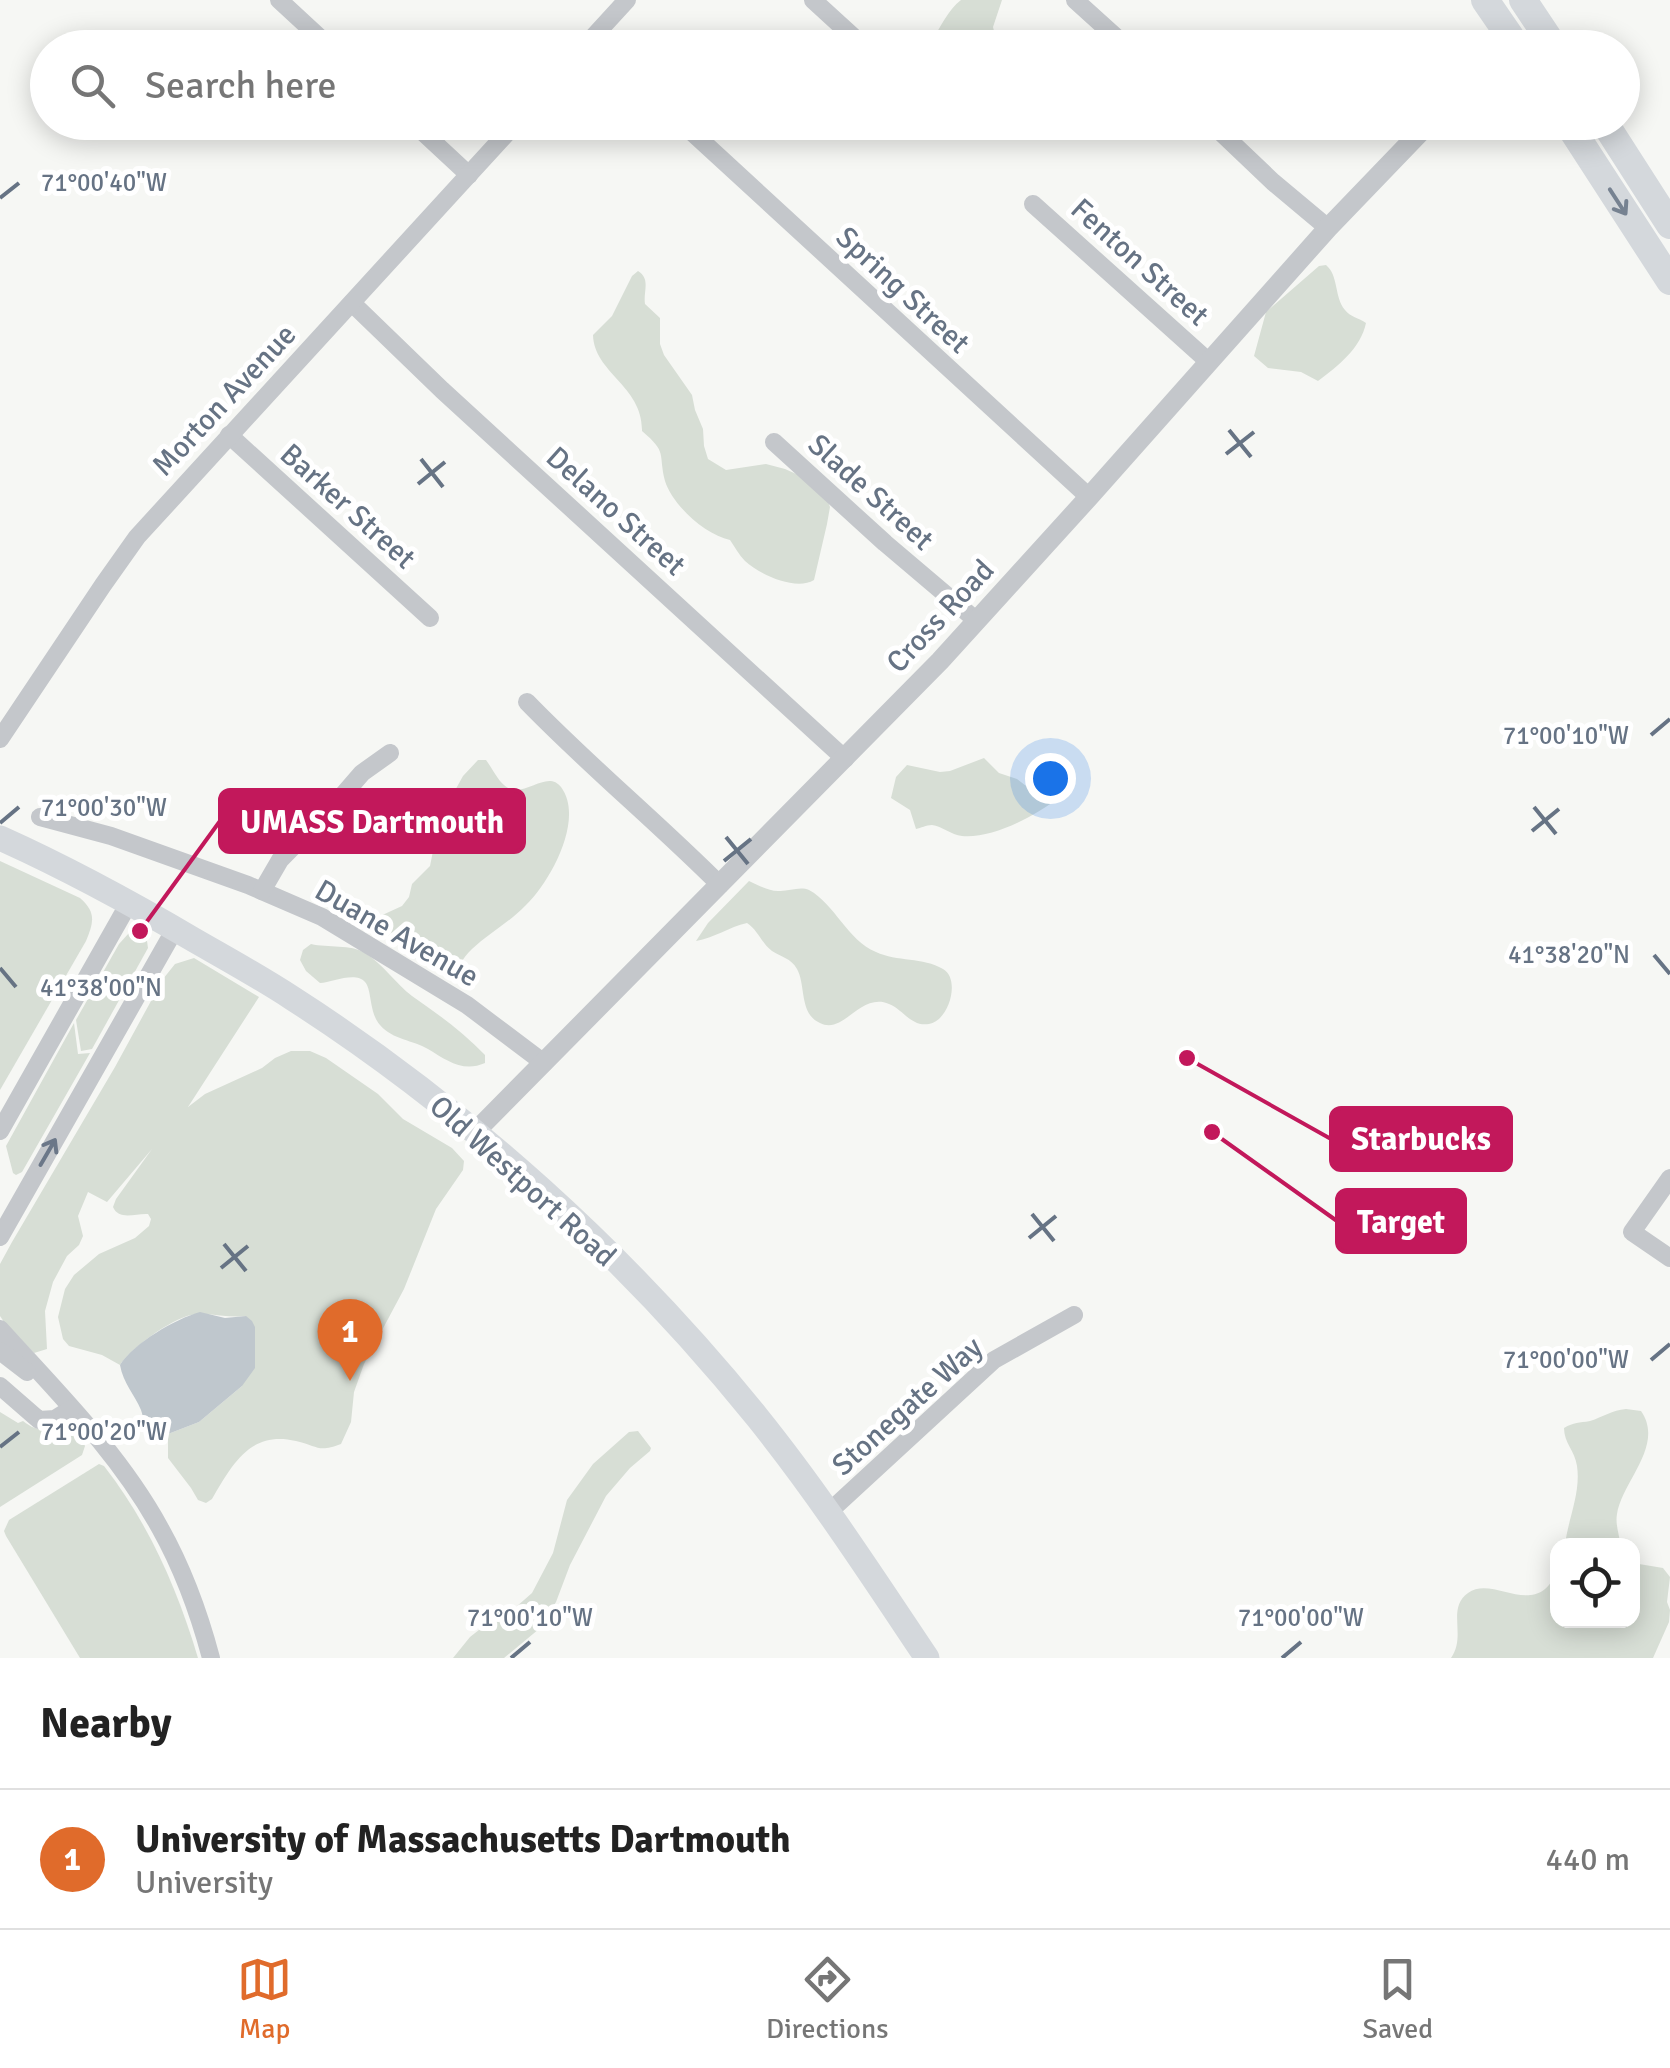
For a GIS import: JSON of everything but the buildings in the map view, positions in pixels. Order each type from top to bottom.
[{"type":"main road","points":[[1486,0],[1503,30]]},
{"type":"main road","points":[[1531,3],[1545,30]]},
{"type":"main road","points":[[1579,140],[1670,280]]},
{"type":"main road","points":[[1616,140],[1670,225]]},
{"type":"main road","name":"Old Westport Road","points":[[0,838],[87,880],[290,996],[388,1065],[474,1133],[589,1234],[667,1314],[756,1416],[830,1512],[927,1658]]},
{"type":"street","points":[[279,0],[312,30]]},
{"type":"street","points":[[603,30],[626,0]]},
{"type":"street","points":[[813,0],[847,30]]},
{"type":"street","points":[[1075,0],[1108,30]]},
{"type":"street","points":[[1518,30],[1531,3]]},
{"type":"street","points":[[431,140],[469,175]]},
{"type":"street","name":"Morton Avenue","points":[[0,739],[138,536],[501,140]]},
{"type":"street","name":"Spring Street","points":[[701,140],[1089,497]]},
{"type":"street","points":[[1229,140],[1328,228]]},
{"type":"street","name":"Cross Road","points":[[474,1133],[977,621],[1328,228],[1413,140]]},
{"type":"street","name":"Fenton Street","points":[[1033,204],[1210,362]]},
{"type":"street","name":"Delano Street","points":[[352,302],[442,390],[845,759]]},
{"type":"street","name":"Barker Street","points":[[229,435],[430,618]]},
{"type":"street","name":"Slade Street","points":[[774,442],[885,544],[977,621]]},
{"type":"street","points":[[526,702],[720,885]]},
{"type":"street","points":[[262,891],[280,860],[362,773],[390,753]]},
{"type":"street","name":"Duane Avenue","points":[[40,817],[111,836],[322,917],[468,1005],[544,1063]]},
{"type":"street","points":[[0,1131],[129,903]]},
{"type":"street","points":[[0,1237],[8,1206],[175,929]]},
{"type":"street","points":[[1670,1178],[1632,1232],[1670,1258]]},
{"type":"street","name":"Stonegate Way","points":[[830,1512],[994,1360],[1074,1315]]},
{"type":"street","points":[[0,1329],[121,1468],[159,1527],[190,1594],[211,1658]]},
{"type":"street","points":[[0,1350],[71,1409]]},
{"type":"street","points":[[0,1386],[39,1420],[55,1419],[71,1409]]},
{"type":"shaded area","points":[[961,0],[1002,0],[994,30],[938,30]]},
{"type":"shaded area","points":[[1326,265],[1345,310],[1366,323],[1359,340],[1341,363],[1318,381],[1301,372],[1268,368],[1254,356],[1266,312],[1319,266]]},
{"type":"shaded area","points":[[638,271],[645,282],[645,304],[660,318],[664,355],[692,395],[708,459],[726,470],[766,464],[785,469],[803,477],[827,499],[830,507],[814,580],[788,583],[760,571],[745,561],[730,540],[691,518],[669,491],[659,449],[642,431],[635,402],[601,360],[593,335],[612,316]]},
{"type":"shaded area","points":[[984,758],[999,773],[1030,789],[1056,790],[1058,798],[1013,825],[986,834],[962,836],[932,825],[916,829],[910,810],[891,798],[896,777],[907,765],[940,772]]},
{"type":"shaded area","points":[[478,760],[486,760],[501,783],[511,789],[555,782],[567,800],[567,832],[554,866],[535,895],[472,949],[447,977],[411,955],[378,917],[402,906],[412,884],[430,866],[453,794]]},
{"type":"shaded area","points":[[0,861],[80,898],[92,918],[86,941],[0,1090]]},
{"type":"shaded area","points":[[749,881],[774,891],[809,890],[866,946],[884,955],[943,969],[952,990],[942,1016],[923,1024],[879,1002],[837,1023],[820,1023],[809,1013],[795,965],[769,948],[747,923],[696,941]]},
{"type":"shaded area","points":[[139,930],[146,934],[148,948],[92,1049],[81,1051],[76,1020],[119,944],[129,933]]},
{"type":"shaded area","points":[[311,944],[365,953],[468,1039],[485,1055],[485,1063],[469,1067],[455,1064],[385,1030],[376,1020],[367,985],[361,979],[350,977],[320,983],[306,971],[300,960],[303,950]]},
{"type":"shaded area","points":[[194,958],[259,997],[188,1107],[275,1058],[291,1051],[310,1051],[378,1094],[403,1119],[452,1148],[464,1161],[463,1170],[436,1209],[404,1289],[364,1364],[354,1392],[351,1422],[341,1444],[322,1448],[280,1439],[254,1446],[235,1463],[206,1503],[198,1500],[168,1458],[168,1434],[199,1422],[242,1386],[246,1316],[198,1314],[183,1318],[152,1336],[120,1365],[102,1355],[69,1346],[63,1339],[58,1317],[65,1289],[74,1275],[99,1254],[135,1238],[149,1226],[148,1214],[124,1215],[113,1207],[152,1149],[107,1202],[88,1192],[78,1216],[83,1236],[53,1282],[45,1311],[47,1349],[34,1353],[0,1316],[0,1264],[163,979],[175,964]]},
{"type":"shaded area","points":[[74,1023],[78,1054],[90,1053],[22,1172],[16,1175],[6,1146]]},
{"type":"shaded area","points":[[200,1312],[225,1318],[246,1316],[252,1321],[255,1368],[242,1386],[199,1422],[168,1434],[149,1434],[120,1365],[156,1333]]},
{"type":"shaded area","points":[[1641,1411],[1648,1437],[1620,1502],[1619,1538],[1567,1538],[1578,1476],[1564,1428],[1612,1412]]},
{"type":"shaded area","points":[[0,1412],[18,1423],[23,1421],[40,1429],[69,1425],[85,1446],[82,1455],[0,1507]]},
{"type":"shaded area","points":[[638,1431],[650,1451],[606,1496],[570,1565],[556,1602],[539,1629],[504,1658],[453,1658],[470,1637],[532,1593],[553,1553],[567,1500],[593,1464],[629,1432]]},
{"type":"shaded area","points":[[99,1464],[120,1488],[148,1534],[171,1582],[198,1658],[80,1658],[6,1536],[9,1520]]},
{"type":"shaded area","points":[[1640,1564],[1663,1568],[1670,1577],[1669,1622],[1653,1658],[1451,1658],[1457,1640],[1458,1607],[1468,1593],[1490,1589],[1526,1595],[1550,1583],[1550,1628],[1640,1628]]},
{"type":"place","name":"UMASS Dartmouth","points":[[140,931]]},
{"type":"place","name":"Starbucks","points":[[1187,1058]]},
{"type":"place","name":"Target","points":[[1212,1132]]},
{"type":"place","name":"University of Massachusetts Dartmouth","points":[[350,1381]]}]
